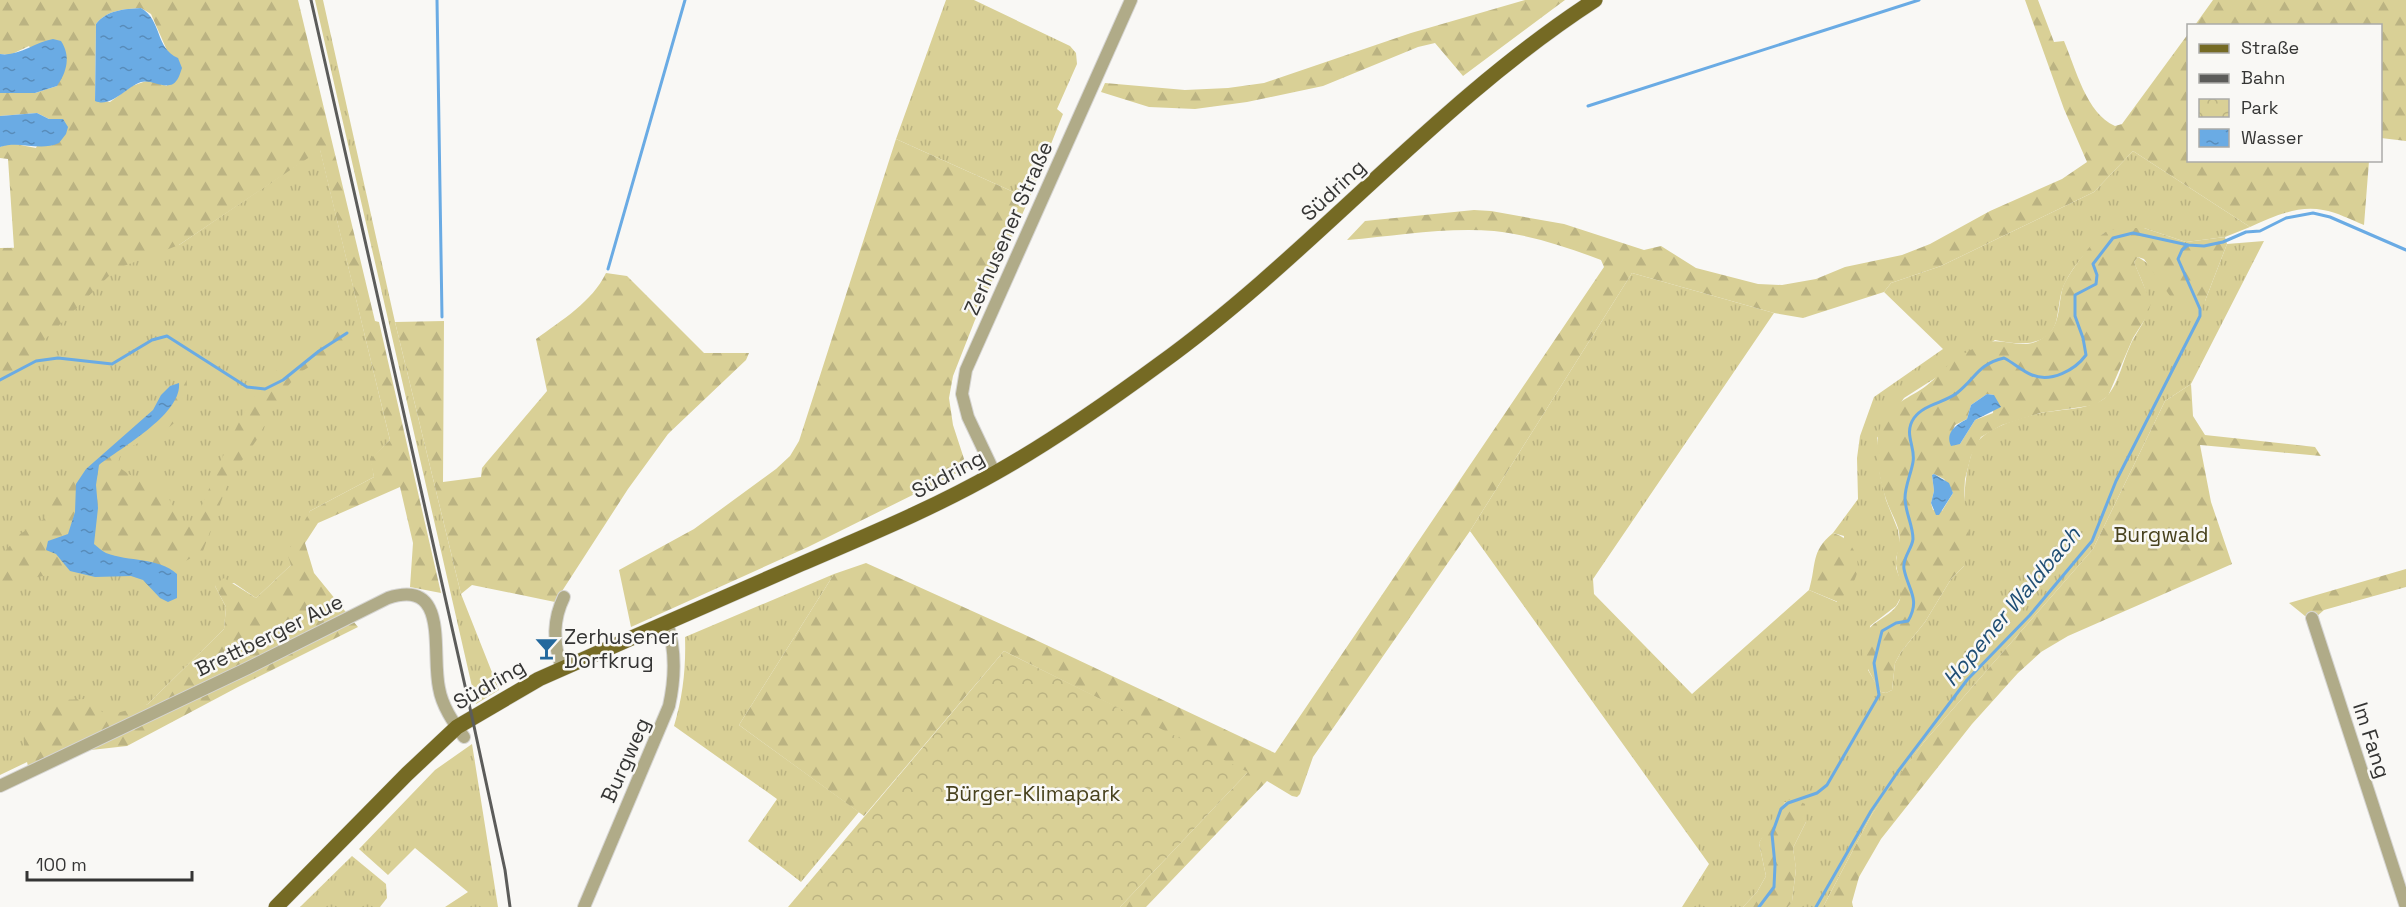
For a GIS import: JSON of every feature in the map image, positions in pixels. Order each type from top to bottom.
[{"type":"main road","name":"Südring","points":[[276,907],[407,774],[498,701],[562,668],[915,515],[995,474],[1096,410],[1225,315],[1482,83],[1544,34],[1595,0]]},
{"type":"street","name":"Zerhusener Straße","points":[[995,474],[968,417],[963,394],[966,370],[1131,0]]},
{"type":"street","name":"Brettberger Aue","points":[[0,786],[248,668],[388,598],[403,593],[417,595],[430,607],[434,621],[439,690],[446,709],[460,732]]},
{"type":"street","points":[[562,668],[554,638],[558,609],[564,597]]},
{"type":"street","name":"Im Fang","points":[[2312,618],[2406,907]]},
{"type":"street","name":"Burgweg","points":[[584,907],[669,706],[674,667],[673,644],[668,623]]},
{"type":"green space","points":[[0,0],[298,0],[375,321],[379,322],[441,593],[410,587],[413,543],[400,487],[318,523],[305,543],[314,573],[358,627],[127,746],[91,750],[84,742],[28,766],[24,735],[34,706],[60,700],[87,699],[107,716],[148,704],[224,629],[226,607],[215,586],[224,578],[256,598],[291,565],[287,553],[310,511],[374,477],[370,459],[390,440],[320,150],[179,245],[116,269],[37,347],[36,361],[0,381],[0,248],[14,248],[8,159],[0,158],[0,147],[10,143],[36,148],[49,119],[37,113],[0,116],[0,93],[35,93],[57,86],[29,46],[10,55],[0,54]],"holes":[[[141,8],[151,14],[169,55],[167,86],[149,80],[132,86],[110,102],[95,101],[96,24],[105,16],[122,10]]]},
{"type":"green space","points":[[315,0],[323,0],[395,322],[461,594],[499,690],[476,704]]},
{"type":"green space","points":[[946,0],[974,0],[1070,46],[1076,53],[1077,64],[1057,109],[1063,114],[1029,199],[896,139]]},
{"type":"green space","points":[[1525,0],[1565,0],[1463,76],[1435,43],[1418,47],[1323,86],[1247,102],[1195,109],[1149,107],[1101,92],[1105,83],[1185,90],[1228,88],[1264,83],[1411,33]]},
{"type":"green space","points":[[2025,0],[2038,0],[2054,42],[2064,41],[2089,101],[2105,120],[2115,126],[2122,124],[2187,35],[2187,162],[2369,162],[2364,225],[2333,212],[2304,209],[2267,219],[2250,227],[2133,151],[2094,192],[1941,266],[1891,283],[1884,292],[1803,318],[1774,313],[1632,273],[1470,531],[1313,757],[1300,794],[1297,797],[1292,796],[1267,781],[1146,907],[1120,907],[1247,773],[1004,651],[864,816],[739,725],[834,574],[866,563],[1021,633],[1275,753],[1604,267],[1601,260],[1562,246],[1522,235],[1494,231],[1439,231],[1347,240],[1365,221],[1474,210],[1491,211],[1564,224],[1644,250],[1661,246],[1696,268],[1758,284],[1782,285],[1816,279],[1845,267],[1902,255],[1930,244],[1990,211],[2062,179],[2087,162],[2064,109]]},
{"type":"green space","points":[[2213,0],[2406,0],[2406,141],[2382,138],[2382,24],[2196,24]]},
{"type":"green space","points":[[896,139],[1029,199],[975,320],[953,376],[949,398],[953,425],[967,468],[808,547],[631,627],[619,570],[694,529],[776,469],[790,456],[799,441]]},
{"type":"green space","points":[[320,149],[390,440],[371,459],[374,477],[310,511],[291,565],[256,598],[234,583],[215,586],[226,607],[224,629],[148,704],[0,775],[0,248],[179,245]]},
{"type":"green space","points":[[2133,151],[2250,227],[2225,237],[2186,242],[2144,228],[2104,233],[2082,257],[2064,285],[2056,322],[2046,336],[2030,343],[1995,340],[1904,398],[1877,438],[1880,475],[1886,500],[1898,530],[1900,546],[1896,568],[1901,582],[1901,597],[1896,606],[1870,626],[1868,670],[1881,692],[1886,693],[1892,690],[1895,663],[1901,652],[1925,622],[1951,579],[1964,566],[1966,479],[1974,448],[1982,437],[1995,428],[2018,419],[2094,404],[2107,396],[2114,386],[2147,311],[2147,297],[2134,262],[2138,257],[2205,301],[2227,244],[2264,241],[2191,384],[2165,401],[2093,549],[1924,742],[1872,814],[1823,907],[1788,907],[1792,901],[1796,869],[1793,848],[1806,822],[1785,802],[1759,843],[1766,876],[1757,892],[1743,907],[1682,907],[1709,864],[1470,531],[1632,273],[1774,313],[1593,579],[1594,594],[1692,694],[1809,590],[1837,602],[1844,536],[1833,533],[1858,499],[1857,458],[1860,436],[1874,397],[1943,349],[1884,292],[1891,283],[1941,266],[2094,192]]},
{"type":"green space","points":[[2119,228],[2144,228],[2186,242],[2225,237],[2227,244],[2205,301],[2199,305],[2170,296],[2144,259],[2138,257],[2134,262],[2151,303],[2147,316],[2133,338],[2108,396],[2095,405],[2040,413],[2002,425],[1981,437],[1971,456],[1965,479],[1964,496],[1970,542],[1964,566],[1951,579],[1925,622],[1901,652],[1895,663],[1892,690],[1886,693],[1881,692],[1864,660],[1862,646],[1864,635],[1870,627],[1894,609],[1901,591],[1896,564],[1899,533],[1883,491],[1879,471],[1877,441],[1882,423],[1890,410],[1926,386],[1948,365],[1965,353],[1988,342],[2030,343],[2048,334],[2057,318],[2063,287],[2075,266],[2099,237]],"holes":[[[1987,394],[1994,395],[1993,413],[1975,420],[1960,444],[1953,430],[1955,425],[1967,419],[1971,405]],[[1932,475],[1944,479],[1953,493],[1942,511],[1933,510],[1931,503],[1934,491]]]},
{"type":"green space","points":[[606,273],[627,276],[704,353],[749,353],[746,360],[668,434],[628,489],[555,602],[472,585],[461,594],[395,322],[444,321],[443,482],[481,477],[482,468],[547,391],[536,339],[585,302]]},
{"type":"green space","points":[[341,328],[349,331],[349,343],[299,373],[282,393],[256,441],[230,477],[203,551],[172,569],[141,559],[106,553],[94,544],[99,465],[121,448],[180,390],[179,383],[186,376],[187,394],[184,408],[178,419],[170,427],[121,453],[117,466],[142,483],[161,484],[183,525],[195,520],[241,418],[260,388],[277,370],[298,354]]},
{"type":"green space","name":"Burgwald","points":[[2191,384],[2193,416],[2205,435],[2315,447],[2321,456],[2200,445],[2211,502],[2232,564],[2068,636],[2041,652],[2018,673],[1972,724],[1881,839],[1859,877],[1852,902],[1853,907],[1823,907],[1872,814],[1924,742],[2093,549],[2165,401]]},
{"type":"green space","points":[[86,469],[76,484],[75,512],[68,535],[48,541],[46,549],[56,554],[70,571],[0,584],[0,557],[20,534],[44,519],[66,479]]},
{"type":"green space","points":[[1833,533],[1846,540],[1851,546],[1858,568],[1853,583],[1838,602],[1809,590],[1817,553]]},
{"type":"green space","points":[[2406,569],[2406,587],[2324,610],[2315,618],[2305,616],[2289,603]]},
{"type":"green space","points":[[834,574],[739,725],[859,812],[801,882],[748,841],[777,799],[674,726],[683,682],[685,637]]},
{"type":"green space","name":"Bürger-Klimapark","points":[[1004,651],[1248,772],[1120,907],[788,907]]},
{"type":"green space","points":[[472,744],[498,907],[445,907],[468,892],[415,848],[388,875],[359,849],[435,770]]},
{"type":"green space","points":[[1793,798],[1805,804],[1806,822],[1793,848],[1796,868],[1792,902],[1788,907],[1743,907],[1757,892],[1766,876],[1759,843],[1777,811]]},
{"type":"green space","points":[[352,856],[386,884],[387,898],[380,907],[300,907]]},
{"type":"water","points":[[141,8],[152,19],[165,48],[178,58],[182,68],[179,77],[175,83],[169,85],[141,82],[112,100],[95,101],[96,24],[111,13]]},
{"type":"water","points":[[53,39],[61,41],[67,58],[65,70],[57,86],[35,93],[0,93],[0,54],[13,53]]},
{"type":"water","points":[[37,113],[49,119],[63,119],[68,127],[59,143],[44,146],[7,145],[0,147],[0,116]]},
{"type":"water","points":[[179,383],[177,395],[161,418],[99,465],[96,485],[98,508],[94,544],[106,553],[152,562],[177,574],[177,598],[168,602],[160,598],[143,580],[131,576],[95,577],[70,571],[56,554],[46,550],[48,541],[68,534],[75,512],[76,484],[86,469],[153,410],[161,395],[170,386]]},
{"type":"water","points":[[1987,394],[1994,395],[2001,407],[1975,420],[1960,444],[1951,446],[1949,437],[1953,430],[1967,419],[1971,405]]},
{"type":"water","points":[[1932,475],[1949,483],[1953,493],[1939,515],[1936,515],[1931,503],[1934,491]]},
{"type":"waterway","points":[[437,0],[442,317]]},
{"type":"waterway","points":[[608,269],[685,0]]},
{"type":"waterway","points":[[1588,106],[1919,0]]},
{"type":"waterway","points":[[1759,907],[1774,887],[1775,865],[1772,834],[1781,809],[1788,803],[1817,793],[1827,785],[1879,695],[1874,663],[1882,631],[1896,623],[1908,621],[1912,613],[1914,600],[1904,565],[1913,539],[1905,498],[1913,456],[1910,430],[1918,413],[1957,393],[1988,364],[2004,358],[2039,377],[2062,374],[2076,366],[2086,355],[2075,316],[2075,295],[2096,284],[2097,275],[2093,264],[2113,238],[2133,233],[2188,245],[2204,246],[2223,242],[2246,232],[2260,231],[2286,218],[2313,213],[2330,217],[2406,250]]},
{"type":"waterway","name":"Hopener Waldbach","points":[[1816,907],[1871,811],[1899,770],[1967,680],[2030,615],[2092,541],[2116,481],[2200,316],[2200,309],[2178,259],[2182,250],[2188,245]]},
{"type":"waterway","points":[[0,380],[36,361],[58,358],[112,364],[152,340],[167,336],[247,387],[265,389],[283,380],[319,351],[347,333]]},
{"type":"railway","points":[[311,0],[472,717],[505,870],[510,907]]},
{"type":"place","name":"Zerhusener Dorfkrug","points":[[546,648]]}]
